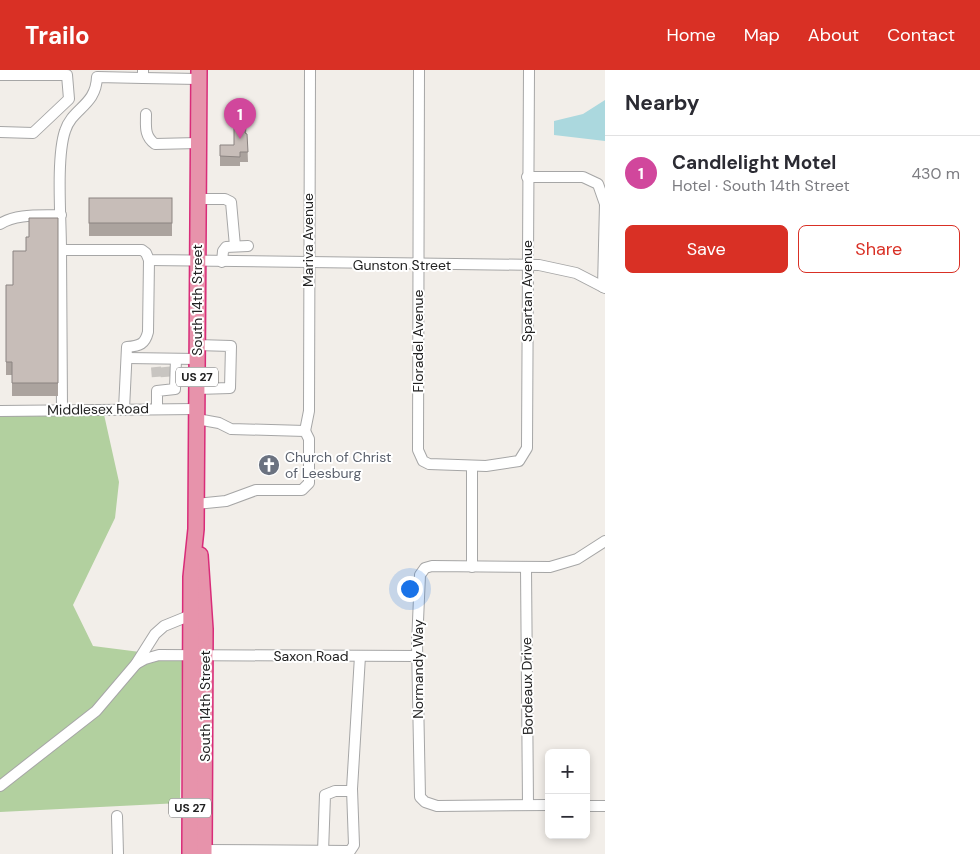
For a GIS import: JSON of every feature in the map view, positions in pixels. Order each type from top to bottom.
[{"type":"highway","name":"South 14th Street","points":[[198,655],[191,615],[191,577],[196,529],[199,74]]},
{"type":"highway","name":"South 14th Street","points":[[196,529],[202,575],[198,655],[199,853]]},
{"type":"street","name":"Mariva Avenue","points":[[305,431],[309,411],[310,70]]},
{"type":"street","name":"Floradel Avenue","points":[[419,70],[418,450],[423,461],[429,464],[472,466]]},
{"type":"street","name":"Spartan Avenue","points":[[472,466],[511,464],[519,461],[526,453],[529,70]]},
{"type":"street","points":[[62,409],[61,170],[64,134],[69,121],[88,103],[97,90],[97,74],[199,74]]},
{"type":"street","points":[[0,75],[67,75],[69,100],[33,133],[0,132]]},
{"type":"street","points":[[146,114],[146,132],[149,140],[155,144],[198,144]]},
{"type":"street","points":[[527,177],[583,178],[593,180],[601,189],[605,204],[604,287]]},
{"type":"street","points":[[197,198],[225,199],[232,202],[235,246]]},
{"type":"street","points":[[0,224],[9,220],[28,217],[61,215]]},
{"type":"street","points":[[222,262],[224,249],[235,246],[248,246]]},
{"type":"street","points":[[61,250],[142,250],[146,253],[148,260],[148,332],[146,341],[142,345],[127,347],[124,409]]},
{"type":"street","name":"Gunston Street","points":[[148,260],[308,264],[527,265],[564,269],[604,287]]},
{"type":"street","points":[[127,358],[161,363],[196,352],[231,346],[230,388],[196,389]]},
{"type":"street","points":[[157,409],[161,385],[176,389],[176,359]]},
{"type":"street","name":"Middlesex Road","points":[[0,411],[157,409],[196,414],[231,429],[305,431]]},
{"type":"street","points":[[196,504],[226,501],[256,490],[302,490],[306,488],[309,483],[309,439],[305,431]]},
{"type":"street","points":[[472,466],[472,567]]},
{"type":"street","name":"Normandy Way","points":[[545,805],[437,806],[422,800],[419,792],[418,584],[421,572],[432,566],[526,568],[564,564],[590,552],[605,541]]},
{"type":"street","name":"Bordeaux Drive","points":[[526,568],[528,805]]},
{"type":"street","points":[[0,786],[96,711],[136,664],[155,634],[164,626],[191,615]]},
{"type":"street","name":"Saxon Road","points":[[136,664],[151,657],[198,655],[418,656]]},
{"type":"street","points":[[199,853],[350,851],[354,844],[352,791],[360,656]]},
{"type":"street","points":[[323,852],[325,795],[335,791],[352,791]]},
{"type":"street","points":[[590,806],[605,806]]},
{"type":"street","points":[[117,816],[118,854]]},
{"type":"green space","points":[[0,409],[103,410],[119,482],[115,518],[73,605],[93,646],[148,653],[94,708],[0,780]]},
{"type":"green space","points":[[160,660],[182,660],[180,803],[0,812],[0,791],[99,715],[138,668],[146,663]]},
{"type":"water","points":[[605,100],[605,141],[554,135],[554,121],[583,114]]},
{"type":"building","points":[[230,110],[247,110],[245,133],[247,134],[248,152],[240,152],[240,157],[220,156],[220,145],[234,145],[234,115],[230,115]]},
{"type":"building","points":[[89,198],[172,198],[172,223],[89,223]]},
{"type":"building","points":[[29,218],[58,218],[58,383],[12,383],[12,362],[6,362],[6,285],[13,285],[13,251],[26,251],[26,237],[29,237]]},
{"type":"tunnel","points":[[156,367],[157,380]]},
{"type":"tunnel","points":[[165,367],[166,380]]},
{"type":"place","name":"Candlelight Motel","points":[[240,139]]},
{"type":"place","name":"Church of Christ of Leesburg","points":[[269,465]]}]
